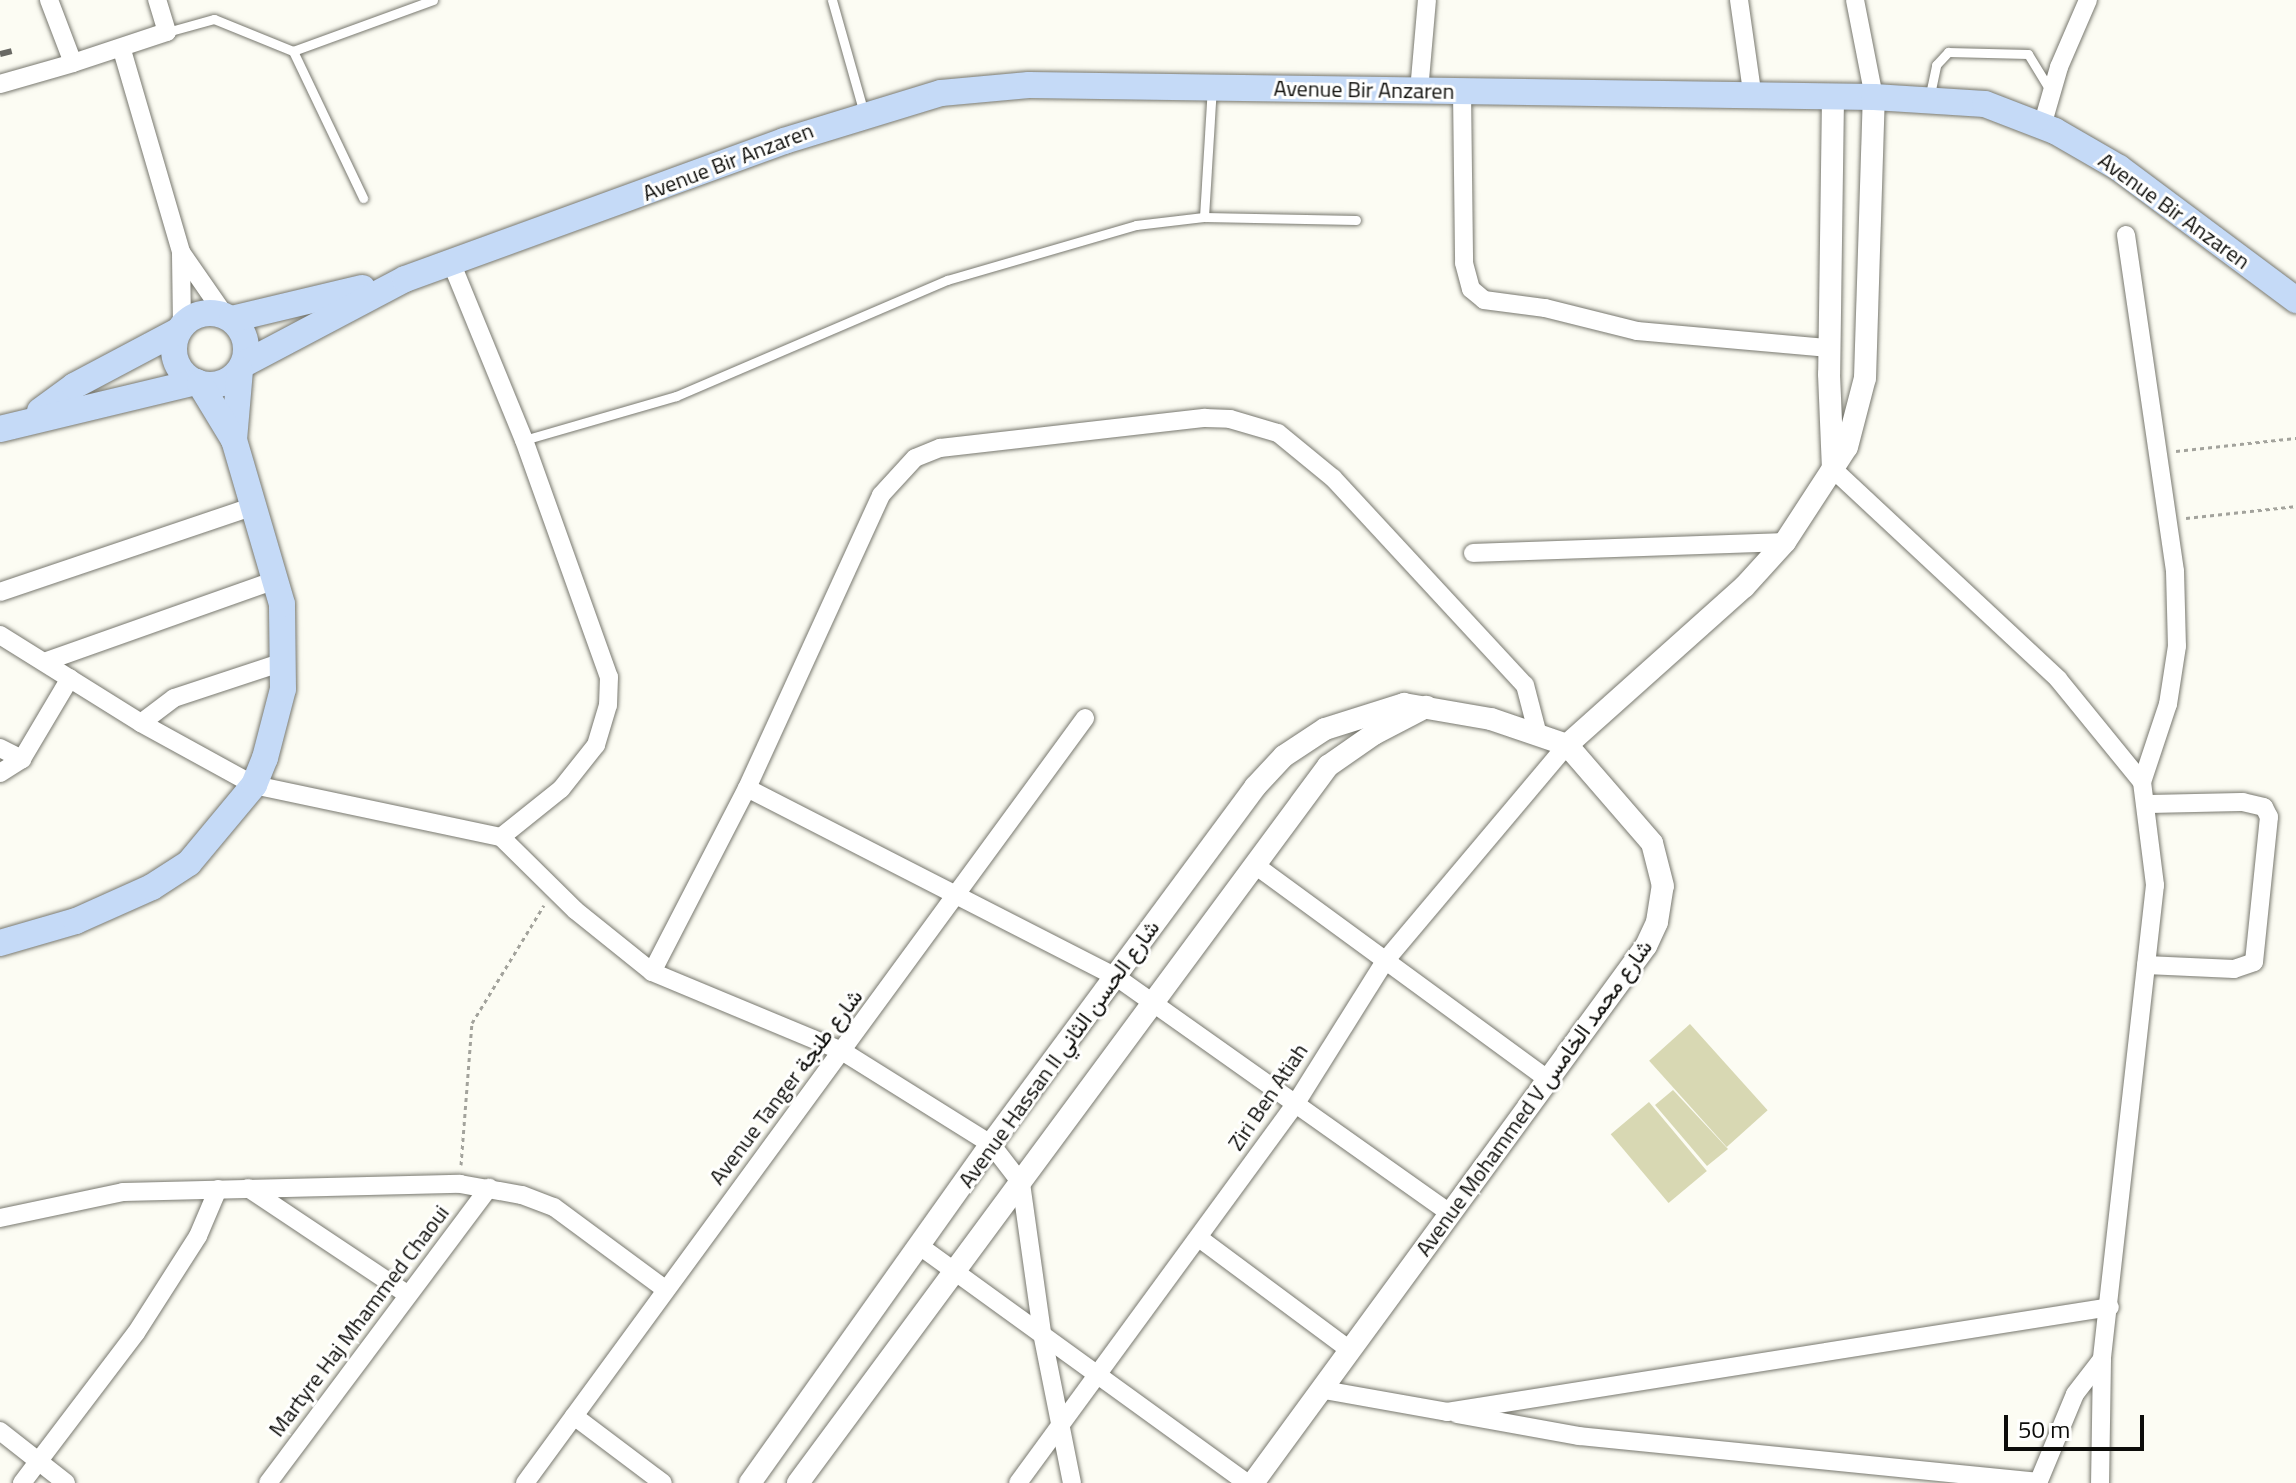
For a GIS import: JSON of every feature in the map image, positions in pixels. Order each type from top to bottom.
[{"type":"main road","name":"Avenue Bir Anzaren","points":[[242,367],[405,279],[864,113],[980,88],[1212,87],[1753,98],[1874,97],[1985,104],[2042,126],[2119,168],[2296,300]]},
{"type":"main road","name":"Avenue Bir Anzaren","points":[[228,317],[405,279]]},
{"type":"main road","points":[[28,420],[74,386],[209,312],[228,317],[247,344],[234,440]]},
{"type":"main road","points":[[0,943],[76,921],[152,887],[189,863],[254,785],[276,723],[286,661],[276,580],[234,440],[198,383],[178,366],[180,328]]},
{"type":"main road","points":[[0,429],[28,420],[198,383],[222,383],[242,367]]},
{"type":"street","points":[[49,0],[73,63]]},
{"type":"street","points":[[0,84],[122,50],[167,32],[157,0]]},
{"type":"street","points":[[1419,91],[1427,0]]},
{"type":"street","points":[[1739,0],[1753,98]]},
{"type":"street","points":[[1567,745],[1744,587],[1785,542],[1852,436],[1865,378],[1874,97],[1855,0]]},
{"type":"street","points":[[2042,126],[2088,0]]},
{"type":"street","points":[[122,50],[181,252],[180,328]]},
{"type":"street","points":[[1462,91],[1464,263],[1471,289],[1484,300],[1545,308],[1637,331],[1829,348]]},
{"type":"street","points":[[1833,98],[1829,348],[1833,469],[2058,679],[2142,782],[2147,804],[2155,885],[2102,1359],[2100,1483]]},
{"type":"street","points":[[2126,235],[2175,571],[2177,646],[2168,704],[2142,782]]},
{"type":"street","points":[[181,252],[228,317]]},
{"type":"street","points":[[451,262],[524,440],[585,601],[609,677],[608,705],[596,745],[561,789],[501,837]]},
{"type":"street","points":[[652,972],[747,788],[881,495],[915,458],[940,448],[1205,418],[1230,419],[1278,433],[1310,455],[1525,685],[1533,698],[1537,731]]},
{"type":"street","points":[[0,592],[254,506]]},
{"type":"street","points":[[1473,553],[1785,542]]},
{"type":"street","points":[[44,662],[276,580]]},
{"type":"street","points":[[0,635],[141,723],[254,785],[501,837],[553,889],[652,972],[842,1051],[991,1144],[1021,1183],[1042,1333],[1062,1420],[1072,1483]]},
{"type":"street","points":[[141,723],[174,698],[286,661]]},
{"type":"street","points":[[0,773],[22,759],[70,678]]},
{"type":"street","name":"Avenue Hassan II شارع الحسن الثاني","points":[[750,1483],[921,1247],[991,1144],[1255,787],[1284,756],[1361,714],[1404,704],[1537,731],[1567,745]]},
{"type":"street","name":"Avenue Hassan II شارع الحسن الثاني","points":[[798,1483],[954,1266],[1021,1183],[1151,1001],[1328,766],[1355,745],[1428,707]]},
{"type":"street","name":"Avenue Tanger شارع طنجة","points":[[525,1483],[958,896],[1085,718]]},
{"type":"street","name":"Ziri Ben Atiah","points":[[1018,1483],[1296,1103],[1385,961],[1567,745]]},
{"type":"street","name":"Avenue Mohammed V شارع محمد الخامس","points":[[1250,1483],[1324,1390],[1546,1078],[1646,946],[1663,886],[1661,867],[1647,836],[1567,745]]},
{"type":"street","points":[[0,748],[22,759]]},
{"type":"street","points":[[747,788],[1115,976],[1451,1214]]},
{"type":"street","points":[[2146,965],[2242,969],[2254,962],[2269,817],[2260,805],[2243,802],[2147,804]]},
{"type":"street","points":[[1255,865],[1546,1078]]},
{"type":"street","points":[[0,1218],[123,1192],[460,1184],[489,1188],[554,1207],[666,1290]]},
{"type":"street","points":[[248,1188],[407,1294]]},
{"type":"street","name":"Martyre Haj Mhammed Chaoui","points":[[268,1483],[489,1188]]},
{"type":"street","points":[[22,1483],[136,1333],[198,1236],[218,1189]]},
{"type":"street","points":[[1199,1238],[1351,1351]]},
{"type":"street","points":[[921,1247],[954,1266],[1250,1483]]},
{"type":"street","points":[[1447,1412],[2110,1307]]},
{"type":"street","points":[[1324,1390],[1579,1436],[2038,1482],[2075,1394],[2102,1359]]},
{"type":"street","points":[[574,1416],[663,1483]]},
{"type":"street","points":[[0,1431],[66,1483]]},
{"type":"lane","points":[[167,32],[214,19],[293,51],[433,0]]},
{"type":"lane","points":[[832,0],[864,113]]},
{"type":"lane","points":[[293,51],[363,198]]},
{"type":"lane","points":[[1929,99],[1936,65],[1948,52],[2028,54],[2052,92]]},
{"type":"lane","points":[[1204,217],[1212,87]]},
{"type":"lane","points":[[524,440],[676,396],[947,280],[1136,225],[1204,217],[1356,220]]},
{"type":"path","points":[[2156,453],[2296,438]]},
{"type":"path","points":[[2167,519],[2296,506]]},
{"type":"path","points":[[460,1184],[472,1023],[553,889]]},
{"type":"green space","points":[[1690,1024],[1768,1110],[1727,1147],[1649,1061]]},
{"type":"green space","points":[[1673,1090],[1728,1149],[1707,1166],[1655,1105]]},
{"type":"green space","points":[[1649,1102],[1707,1171],[1669,1203],[1611,1134]]},
{"type":"railway","points":[[0,54],[12,51]]}]
